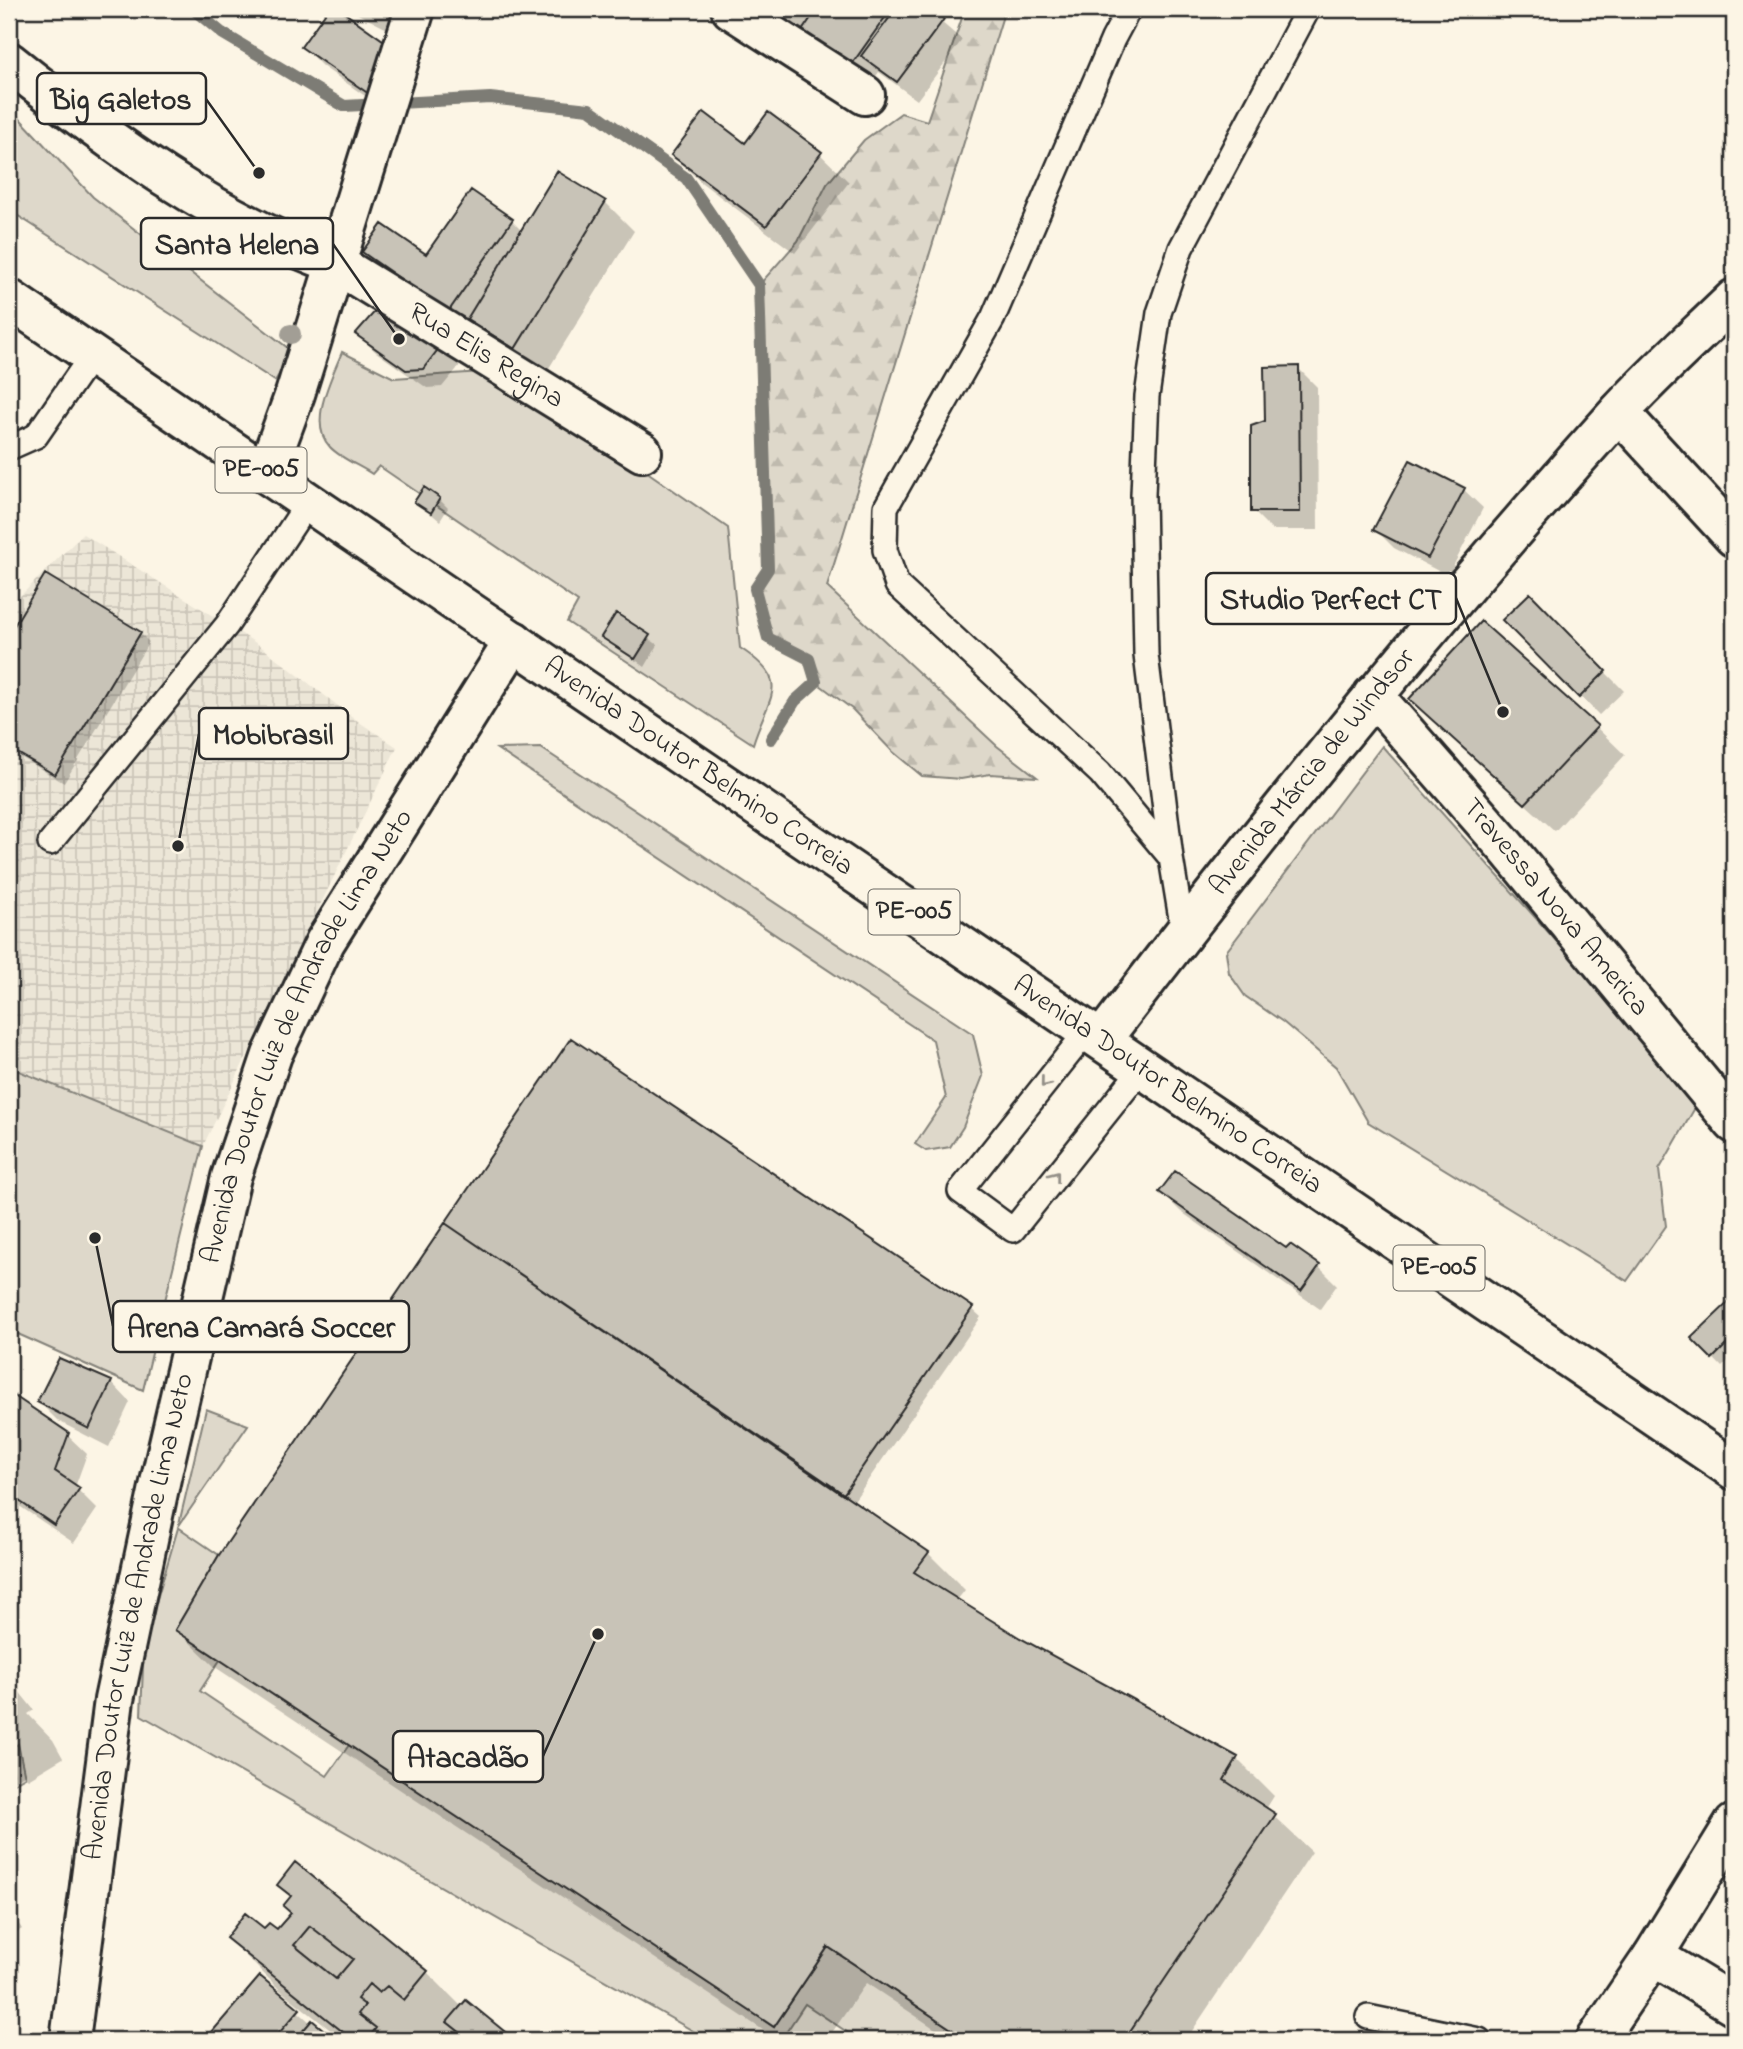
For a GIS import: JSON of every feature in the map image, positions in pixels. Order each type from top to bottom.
[{"type":"street","points":[[731,9],[865,95]]},
{"type":"street","points":[[266,473],[295,394],[412,20]]},
{"type":"street","name":"Rua Elis Regina","points":[[9,62],[102,136],[281,244],[335,262],[642,453]]},
{"type":"street","name":"Avenida Doutor Belmino Correia","points":[[9,299],[1734,1470]]},
{"type":"street","name":"Avenida Márcia de Windsor","points":[[1095,1035],[1373,695],[1619,412],[1734,299]]},
{"type":"street","points":[[1619,412],[1734,537]]},
{"type":"street","name":"Avenida Doutor Luiz de Andrade Lima Neto","points":[[70,2040],[114,1700],[161,1478],[231,1177],[272,1055],[325,942],[514,641]]},
{"type":"street","name":"Travessa Nova America","points":[[1373,695],[1506,847],[1734,1123]]},
{"type":"street","points":[[1596,2040],[1653,1956],[1734,1824]]},
{"type":"street","points":[[1653,1956],[1734,2005]]},
{"type":"lane","points":[[1129,9],[1113,39],[993,318],[886,507],[885,550],[897,585],[1100,773],[1171,858]]},
{"type":"lane","points":[[1182,931],[1145,629],[1143,495],[1147,396],[1159,313],[1181,248],[1308,9]]},
{"type":"lane","points":[[9,447],[36,436],[92,355]]},
{"type":"lane","points":[[50,843],[227,625],[309,501]]},
{"type":"lane","points":[[1095,1035],[960,1191],[1013,1230],[1143,1067]]},
{"type":"lane","points":[[1368,2017],[1479,2040]]},
{"type":"shaded area","points":[[83,534],[259,645],[359,722],[397,747],[203,1146],[9,1067],[9,607]]},
{"type":"green space","points":[[965,9],[1005,9],[827,587],[997,746],[1037,777],[990,774],[961,779],[922,776],[892,751],[852,709],[816,682],[809,659],[768,638],[755,589],[768,569],[759,285],[798,241],[827,184],[864,140],[901,113],[927,121]]},
{"type":"green space","points":[[9,107],[93,197],[293,352],[275,381],[9,210]]},
{"type":"green space","points":[[342,352],[394,378],[482,372],[643,469],[728,528],[740,648],[757,660],[772,681],[770,701],[753,744],[567,622],[578,602],[379,466],[372,474],[334,451],[324,437],[321,413]]},
{"type":"green space","points":[[1382,746],[1699,1101],[1659,1170],[1666,1226],[1627,1281],[1368,1122],[1336,1067],[1283,1022],[1245,996],[1229,973],[1226,952]]},
{"type":"green space","points":[[541,748],[973,1034],[983,1076],[963,1127],[950,1147],[926,1151],[915,1144],[946,1098],[933,1040],[497,749]]},
{"type":"green space","points":[[9,1067],[203,1146],[143,1390],[9,1330]]},
{"type":"green space","points":[[206,1409],[248,1425],[178,1526]]},
{"type":"green space","points":[[178,1527],[219,1555],[175,1630],[220,1660],[200,1691],[327,1776],[349,1745],[774,2027],[828,1947],[968,2040],[859,2040],[805,2004],[781,2040],[709,2040],[141,1715],[144,1643]]},
{"type":"green space","points":[[18,1744],[25,1777],[9,1786],[9,1749]]},
{"type":"building","points":[[328,9],[339,9],[387,43],[369,94],[301,47]]},
{"type":"building","points":[[746,9],[792,9],[775,31]]},
{"type":"building","points":[[817,9],[891,9],[842,78],[793,44]]},
{"type":"building","points":[[896,9],[929,9],[944,19],[897,82],[861,56]]},
{"type":"building","points":[[704,112],[745,143],[768,112],[822,152],[766,226],[671,155]]},
{"type":"building","points":[[557,171],[606,201],[515,349],[467,319]]},
{"type":"building","points":[[471,190],[513,219],[448,312],[362,252],[382,224],[426,254]]},
{"type":"building","points":[[385,300],[443,343],[423,369],[406,370],[355,334]]},
{"type":"building","points":[[1299,366],[1300,512],[1251,512],[1251,426],[1265,421],[1264,367]]},
{"type":"building","points":[[1410,460],[1465,488],[1428,558],[1373,530]]},
{"type":"building","points":[[424,487],[440,498],[431,513],[414,502]]},
{"type":"building","points":[[45,574],[141,632],[55,775],[9,748],[9,634]]},
{"type":"building","points":[[1530,593],[1606,671],[1579,698],[1502,620]]},
{"type":"building","points":[[616,613],[650,635],[635,659],[601,637]]},
{"type":"building","points":[[1481,621],[1598,726],[1525,804],[1409,699]]},
{"type":"building","points":[[571,1038],[973,1307],[843,1495],[445,1223]]},
{"type":"building","points":[[1175,1171],[1286,1248],[1290,1244],[1320,1265],[1301,1291],[1159,1192]]},
{"type":"building","points":[[445,1223],[929,1552],[914,1572],[1020,1638],[1238,1757],[1224,1780],[1276,1814],[1124,2040],[968,2040],[828,1947],[774,2027],[175,1630],[219,1555]]},
{"type":"building","points":[[1734,1297],[1734,1337],[1712,1359],[1691,1338]]},
{"type":"building","points":[[59,1358],[112,1381],[89,1429],[37,1402]]},
{"type":"building","points":[[13,1395],[69,1433],[55,1471],[80,1488],[54,1525],[9,1494],[9,1402]]},
{"type":"building","points":[[295,1862],[428,1971],[404,2000],[387,1986],[379,1993],[369,1984],[357,1999],[365,2005],[358,2014],[376,2028],[367,2040],[353,2040],[226,1938],[245,1913],[264,1928],[269,1923],[277,1929],[291,1913],[283,1906],[291,1896],[277,1885]],"holes":[[[310,1926],[353,1959],[336,1979],[294,1945]]]},
{"type":"building","points":[[260,1976],[300,2009],[279,2033],[288,2040],[205,2040]]},
{"type":"building","points":[[466,2000],[515,2040],[457,2040],[462,2034],[447,2022]]},
{"type":"building","points":[[312,2020],[336,2040],[295,2040]]},
{"type":"waterway","points":[[193,9],[222,33],[344,106],[490,98],[589,109],[686,178],[759,285],[768,569],[755,589],[768,638],[809,659],[816,682],[795,701],[771,739]]},
{"type":"place","name":"Big Galetos","points":[[259,173]]},
{"type":"place","name":"Santa Helena","points":[[399,339]]},
{"type":"place","name":"Studio Perfect CT","points":[[1503,712]]},
{"type":"place","name":"Mobibrasil","points":[[178,846]]},
{"type":"place","name":"Arena Camará Soccer","points":[[95,1238]]},
{"type":"place","name":"Atacadão","points":[[598,1634]]}]
